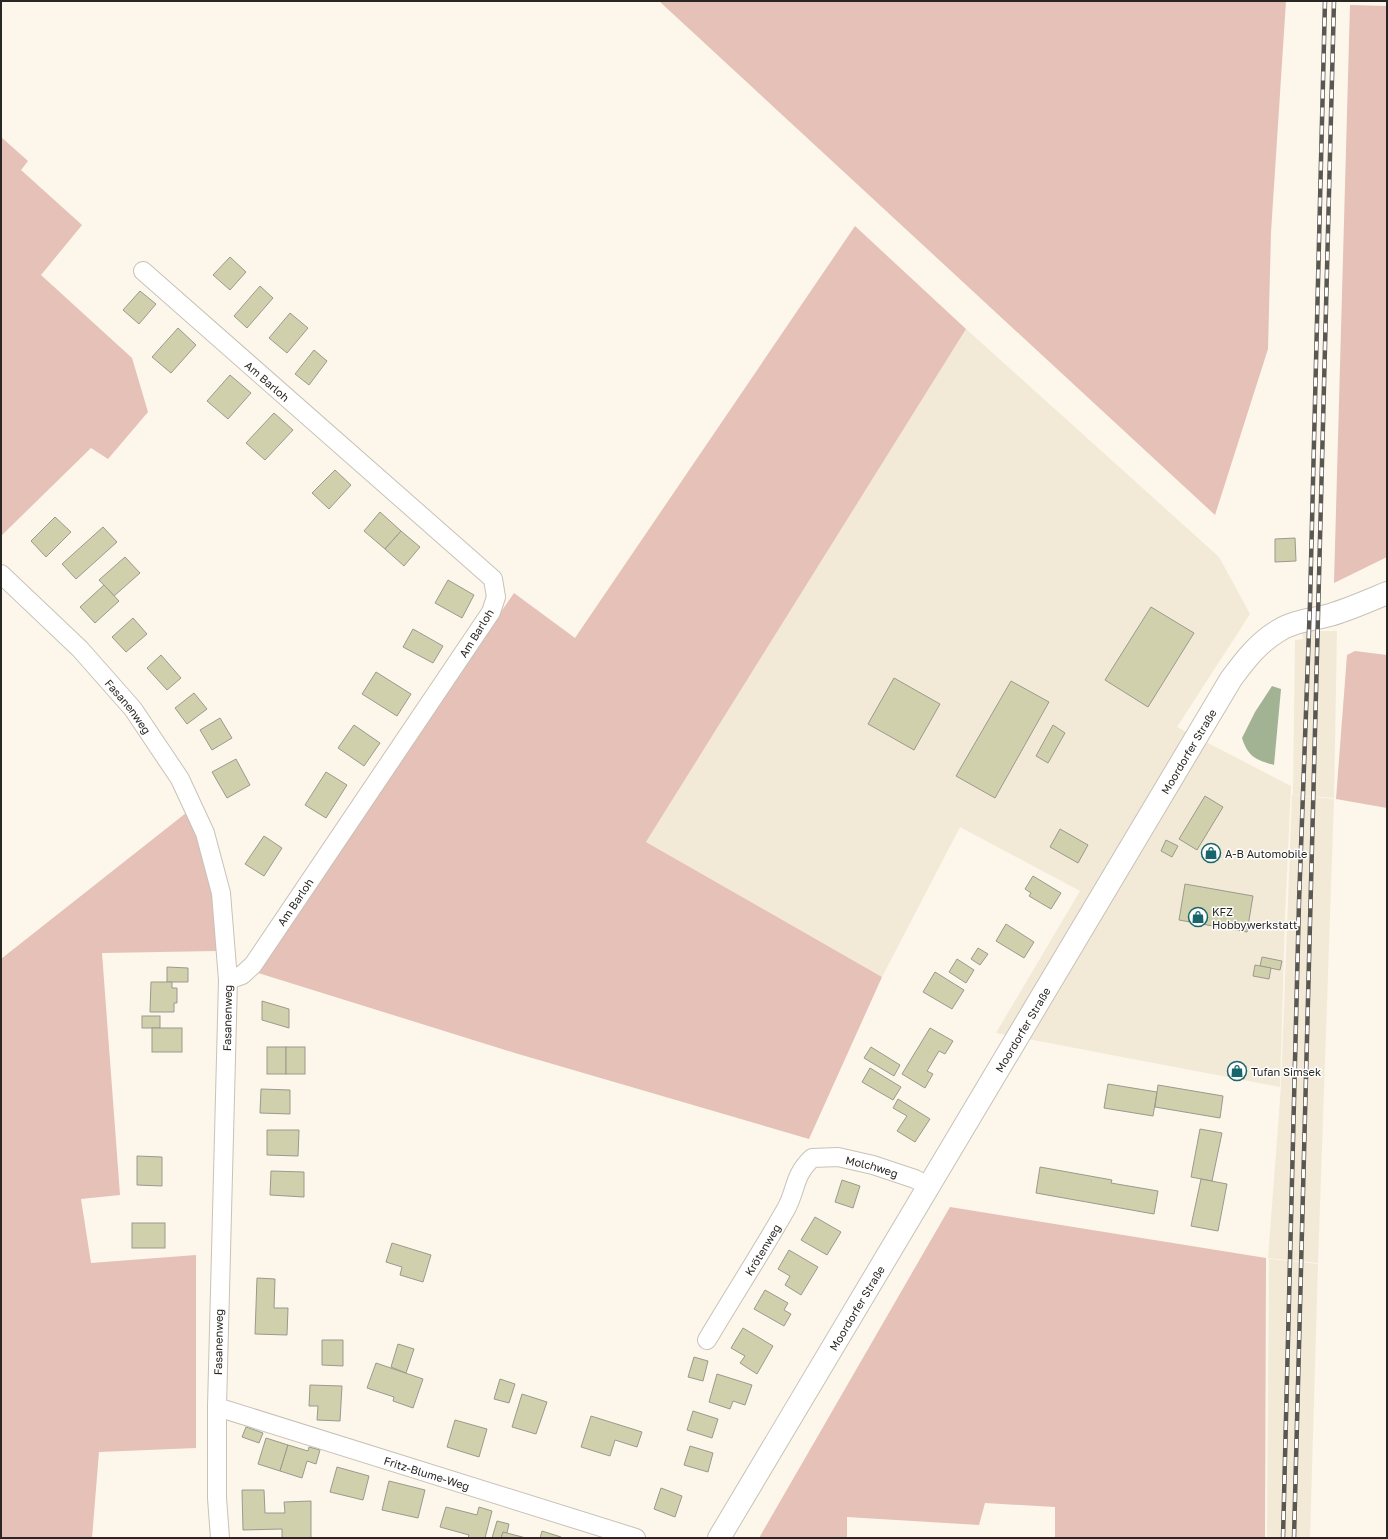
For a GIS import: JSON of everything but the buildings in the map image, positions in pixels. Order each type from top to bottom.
[{"type":"main road","name":"Moordorfer Straße","points":[[719,1538],[1231,679],[1262,641],[1279,630],[1295,623],[1350,609],[1387,593]]},
{"type":"street","name":"Am Barloh","points":[[142,271],[492,580],[496,597],[491,612],[253,965],[242,975],[228,980]]},
{"type":"street","name":"Fasanenweg","points":[[1,574],[80,649],[133,709],[180,779],[205,833],[221,893],[228,980],[217,1407],[217,1498],[220,1538]]},
{"type":"street","name":"Molchweg","points":[[812,1158],[838,1157],[873,1165],[915,1178],[928,1186]]},
{"type":"street","name":"Krötenweg","points":[[707,1340],[787,1206],[796,1178],[804,1165],[812,1158]]},
{"type":"street","name":"Fritz-Blume-Weg","points":[[217,1407],[636,1538]]},
{"type":"shaded area","points":[[659,1],[1286,1],[1271,232],[1268,349],[1215,515]]},
{"type":"shaded area","points":[[1350,5],[1387,6],[1387,557],[1334,583]]},
{"type":"shaded area","points":[[1,137],[28,161],[21,170],[82,225],[41,275],[132,358],[148,412],[108,459],[91,448],[1,536]]},
{"type":"shaded area","points":[[855,226],[966,329],[646,842],[882,977],[809,1139],[515,1053],[255,972],[514,593],[575,638]]},
{"type":"shaded area","points":[[966,329],[1219,557],[1250,614],[1177,727],[1291,786],[1285,916],[1280,1087],[996,1033],[1080,891],[960,827],[882,977],[646,842]]},
{"type":"shaded area","points":[[1302,631],[1337,631],[1334,798],[1293,795],[1295,640],[1303,639]]},
{"type":"shaded area","points":[[1355,651],[1387,655],[1387,808],[1336,799],[1347,655]]},
{"type":"shaded area","points":[[1272,686],[1281,689],[1274,765],[1262,761],[1250,754],[1242,738],[1255,712]]},
{"type":"shaded area","points":[[1292,795],[1334,799],[1318,1263],[1268,1258],[1281,1087]]},
{"type":"shaded area","points":[[186,813],[196,834],[212,893],[217,951],[102,953],[120,1195],[81,1199],[91,1263],[196,1255],[196,1448],[99,1452],[92,1538],[1,1538],[1,959]]},
{"type":"shaded area","points":[[950,1207],[1266,1258],[1265,1538],[1055,1538],[1055,1507],[985,1503],[979,1525],[847,1517],[847,1538],[759,1538]]},
{"type":"shaded area","points":[[1269,1259],[1318,1264],[1310,1538],[1267,1538]]},
{"type":"railway","points":[[1283,1538],[1299,902],[1310,603],[1325,1]]},
{"type":"railway","points":[[1294,1538],[1334,1]]},
{"type":"place","name":"A-B Automobile","points":[[1211,853]]},
{"type":"place","name":"KFZ Hobbywerkstatt","points":[[1198,917]]},
{"type":"place","name":"Tufan Simsek","points":[[1237,1071]]}]
